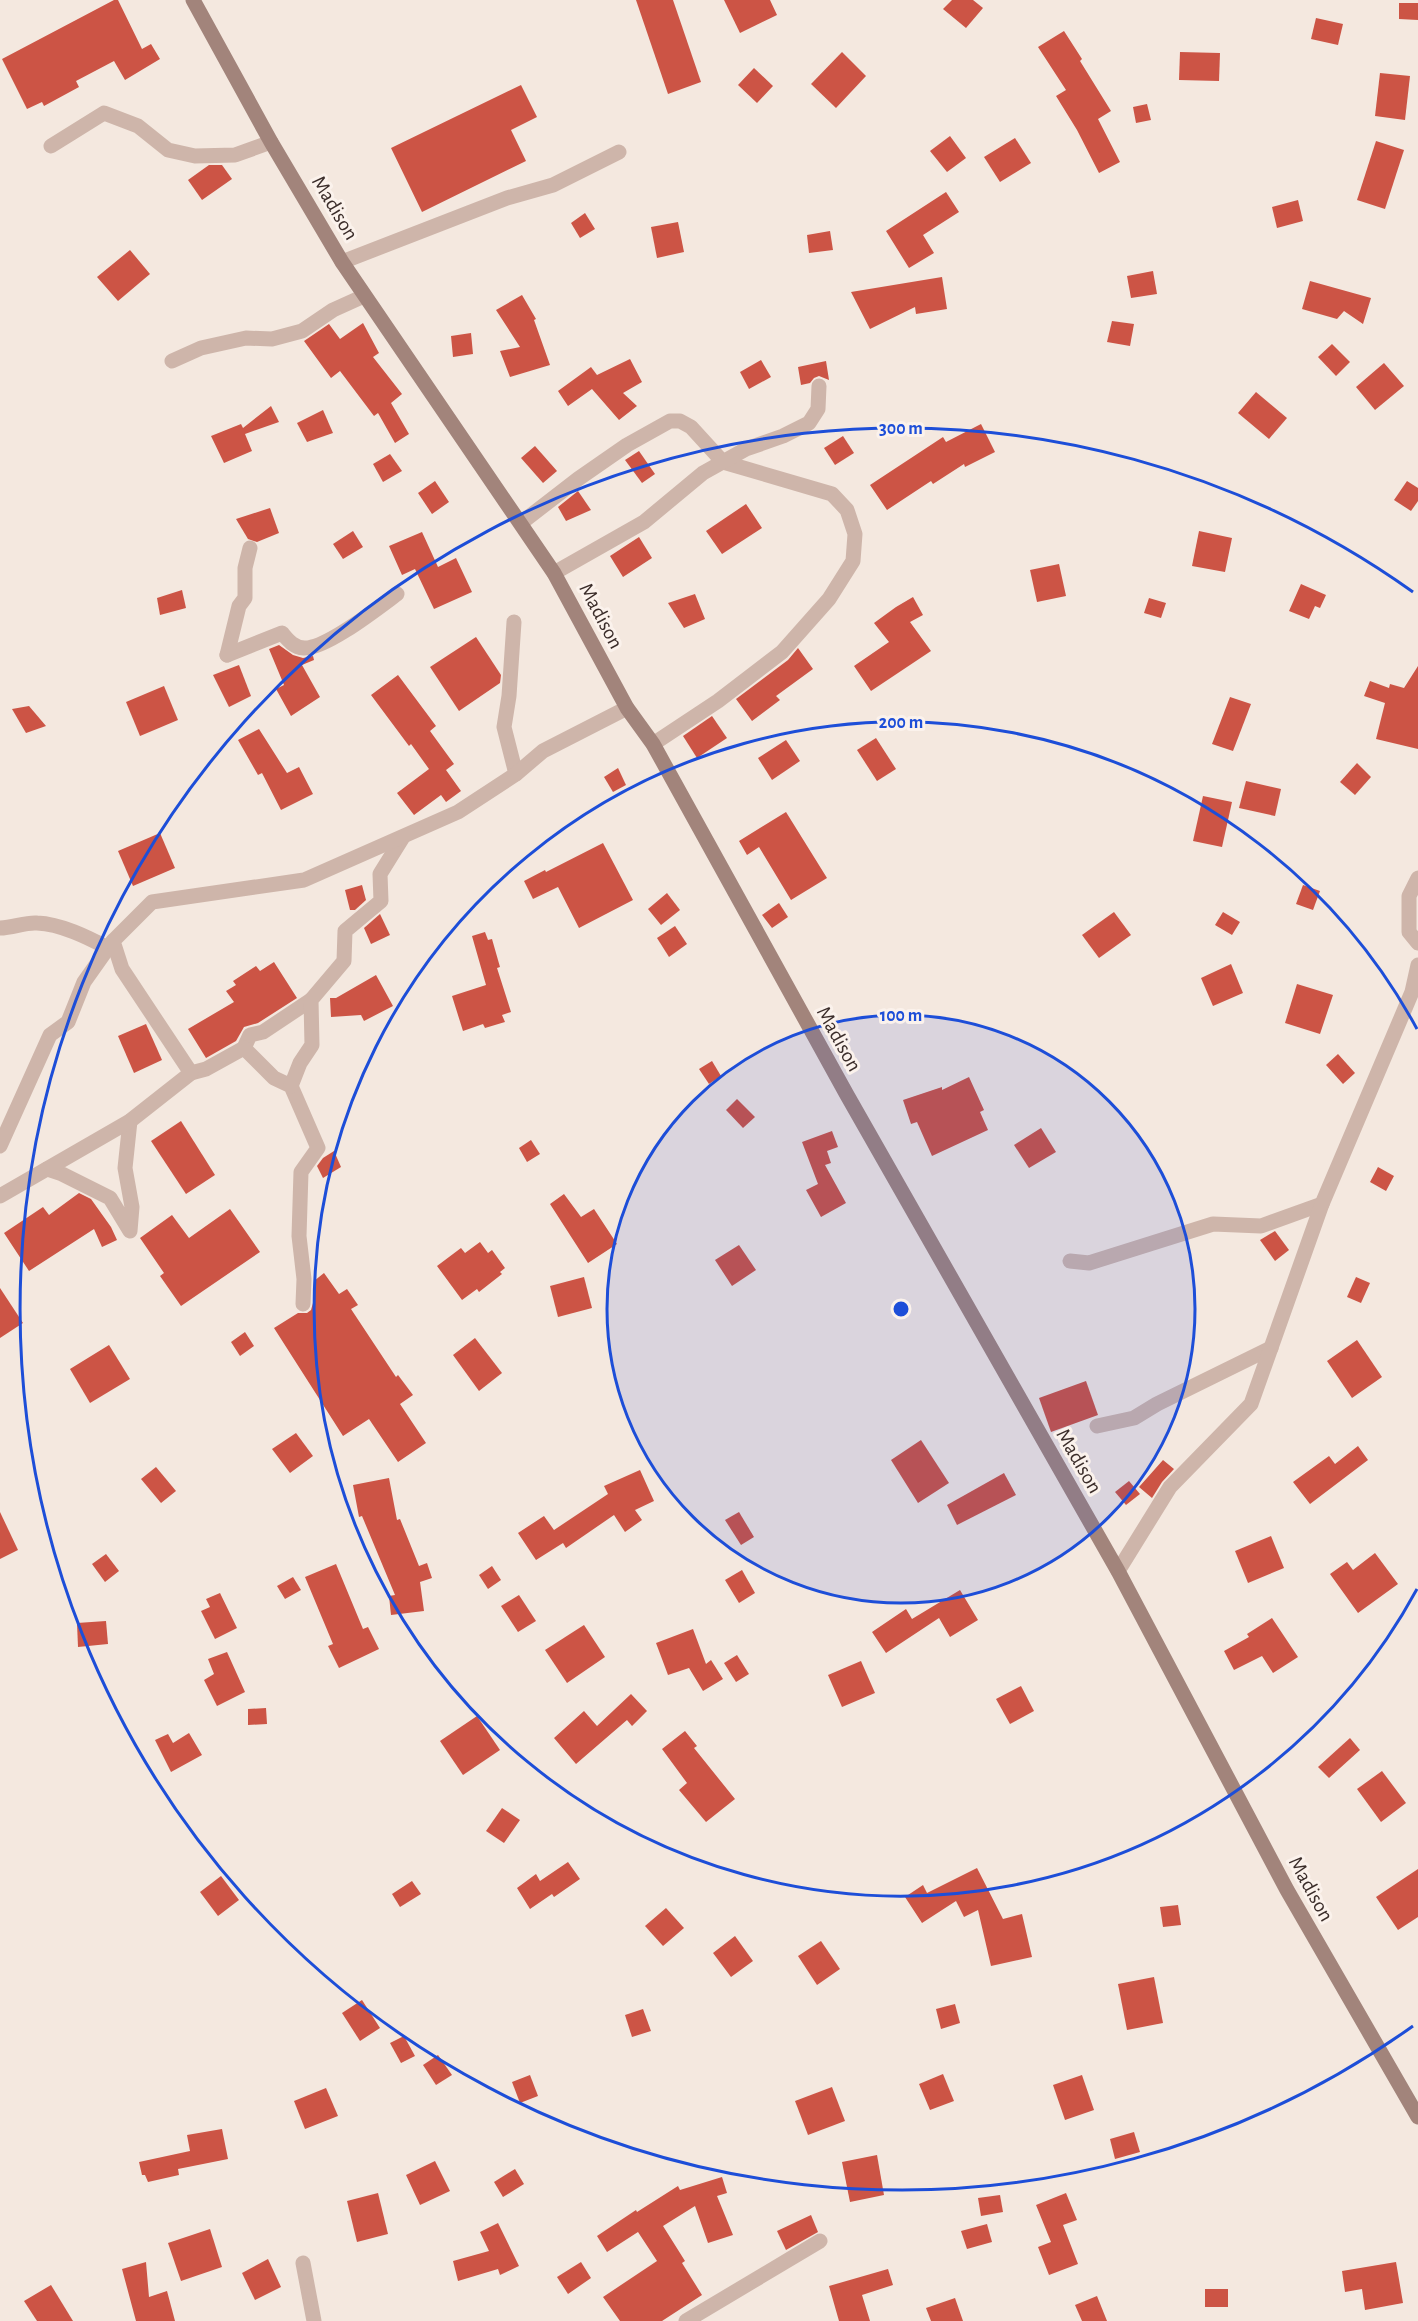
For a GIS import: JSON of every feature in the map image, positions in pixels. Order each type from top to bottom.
[{"type":"street","name":"Madison","points":[[193,0],[271,142],[342,262],[554,573],[627,708],[652,744],[847,1095],[1118,1571],[1287,1890],[1418,2117]]},
{"type":"street","points":[[51,146],[104,113],[138,126],[168,150],[195,156],[235,156],[271,142]]},
{"type":"street","points":[[342,262],[507,198],[553,185],[619,152]]},
{"type":"street","points":[[172,361],[201,348],[246,338],[272,339],[302,331],[333,310],[364,296]]},
{"type":"street","points":[[554,573],[644,522],[704,473],[746,449],[783,436],[809,423],[818,409],[819,386]]},
{"type":"street","points":[[521,523],[627,445],[670,421],[680,421],[691,427],[723,462],[832,494],[847,510],[855,534],[853,561],[829,599],[782,652],[718,701],[652,744]]},
{"type":"street","points":[[250,548],[245,568],[245,598],[239,606],[227,655],[282,633],[293,645],[306,648],[327,641],[397,594]]},
{"type":"street","points":[[514,622],[509,696],[504,727],[516,774]]},
{"type":"street","points":[[0,1146],[50,1035],[69,1022],[84,982],[111,945],[152,902],[304,880],[458,812],[516,774],[543,751],[627,708]]},
{"type":"street","points":[[0,1196],[130,1121],[191,1073],[206,1069],[244,1048],[250,1035],[263,1032],[311,1000],[344,961],[345,931],[381,901],[380,874],[402,837]]},
{"type":"street","points":[[1418,878],[1409,896],[1409,932],[1418,943]]},
{"type":"street","points":[[0,928],[37,923],[79,933],[111,945],[122,969],[191,1073]]},
{"type":"street","points":[[1118,1571],[1170,1487],[1251,1404],[1322,1204],[1412,992],[1418,965]]},
{"type":"street","points":[[291,1086],[300,1063],[312,1045],[311,1000]]},
{"type":"street","points":[[244,1048],[274,1078],[291,1086],[318,1148],[301,1172],[299,1236],[304,1279],[303,1304]]},
{"type":"street","points":[[47,1169],[110,1198],[130,1231],[132,1207],[125,1168],[130,1121]]},
{"type":"street","points":[[1070,1261],[1089,1263],[1213,1224],[1261,1226],[1322,1204]]},
{"type":"street","points":[[1097,1426],[1134,1418],[1157,1404],[1271,1348]]},
{"type":"street","points":[[686,2321],[820,2241]]},
{"type":"street","points":[[303,2263],[314,2321]]},
{"type":"building","points":[[114,0],[118,0],[142,49],[151,44],[160,59],[125,80],[114,61],[76,81],[79,87],[44,106],[42,102],[27,109],[2,59]]},
{"type":"building","points":[[636,0],[673,0],[701,82],[668,94]]},
{"type":"building","points":[[724,0],[770,0],[777,15],[740,33]]},
{"type":"building","points":[[952,0],[973,0],[983,8],[966,28],[943,9]]},
{"type":"building","points":[[1399,3],[1418,3],[1418,20],[1399,19]]},
{"type":"building","points":[[1316,18],[1343,24],[1338,45],[1311,39]]},
{"type":"building","points":[[1064,31],[1111,111],[1098,119],[1120,162],[1099,173],[1056,96],[1066,90],[1038,47]]},
{"type":"building","points":[[842,52],[866,76],[836,108],[811,84]]},
{"type":"building","points":[[1180,52],[1220,53],[1219,81],[1179,80]]},
{"type":"building","points":[[754,68],[773,86],[757,103],[738,85]]},
{"type":"building","points":[[1380,73],[1410,76],[1405,120],[1375,116]]},
{"type":"building","points":[[521,85],[537,117],[511,130],[526,161],[422,212],[391,148]]},
{"type":"building","points":[[1147,104],[1151,120],[1136,123],[1133,107]]},
{"type":"building","points":[[950,136],[966,158],[947,172],[930,151]]},
{"type":"building","points":[[1015,138],[1031,163],[1000,182],[984,157]]},
{"type":"building","points":[[1376,141],[1404,150],[1385,209],[1357,200]]},
{"type":"building","points":[[209,165],[222,165],[232,179],[202,200],[188,180]]},
{"type":"building","points":[[946,192],[959,212],[923,235],[934,253],[909,268],[886,231]]},
{"type":"building","points":[[1298,200],[1303,221],[1277,228],[1272,207]]},
{"type":"building","points":[[585,213],[595,229],[580,238],[571,223]]},
{"type":"building","points":[[678,222],[684,252],[657,258],[651,227]]},
{"type":"building","points":[[830,231],[833,250],[809,253],[807,235]]},
{"type":"building","points":[[130,250],[150,274],[118,301],[97,277]]},
{"type":"building","points":[[1153,271],[1157,294],[1131,298],[1127,276]]},
{"type":"building","points":[[942,277],[947,309],[916,314],[915,307],[870,329],[851,292]]},
{"type":"building","points":[[1310,281],[1371,298],[1363,324],[1344,311],[1337,319],[1302,309]]},
{"type":"building","points":[[522,295],[536,319],[534,320],[550,365],[510,377],[500,351],[520,347],[496,310]]},
{"type":"building","points":[[1112,321],[1134,324],[1130,346],[1107,342]]},
{"type":"building","points":[[363,323],[379,353],[373,357],[402,394],[391,403],[409,434],[395,443],[378,413],[374,416],[340,371],[331,378],[304,341],[329,324],[340,339]]},
{"type":"building","points":[[471,333],[473,354],[453,357],[451,336]]},
{"type":"building","points":[[1332,344],[1350,362],[1336,376],[1318,357]]},
{"type":"building","points":[[630,359],[642,382],[623,393],[637,406],[619,420],[592,389],[568,406],[558,391],[591,367],[597,375]]},
{"type":"building","points":[[761,360],[771,377],[749,389],[740,372]]},
{"type":"building","points":[[826,361],[829,380],[819,376],[810,383],[801,385],[798,367]]},
{"type":"building","points":[[1384,363],[1404,386],[1375,410],[1356,387]]},
{"type":"building","points":[[1256,392],[1287,418],[1269,439],[1238,413]]},
{"type":"building","points":[[271,406],[279,422],[245,434],[252,451],[224,463],[211,436],[241,424],[243,428]]},
{"type":"building","points":[[323,410],[333,433],[307,442],[297,423]]},
{"type":"building","points":[[981,424],[995,452],[965,467],[964,464],[933,484],[931,481],[887,510],[870,485],[943,437],[946,442]]},
{"type":"building","points":[[843,436],[854,453],[835,465],[824,448]]},
{"type":"building","points":[[535,446],[557,471],[543,483],[521,458]]},
{"type":"building","points":[[639,451],[655,474],[642,483],[625,460]]},
{"type":"building","points":[[390,454],[402,471],[383,482],[373,464]]},
{"type":"building","points":[[435,481],[449,502],[432,514],[418,493]]},
{"type":"building","points":[[1407,481],[1418,488],[1418,501],[1411,511],[1394,500]]},
{"type":"building","points":[[578,491],[591,510],[566,521],[558,507]]},
{"type":"building","points":[[746,504],[762,528],[722,554],[706,531]]},
{"type":"building","points":[[270,508],[279,533],[257,542],[248,539],[236,519]]},
{"type":"building","points":[[353,531],[363,547],[343,559],[333,544]]},
{"type":"building","points":[[1199,531],[1232,538],[1225,572],[1192,566]]},
{"type":"building","points":[[422,532],[438,567],[456,558],[472,592],[434,609],[415,569],[402,575],[389,546]]},
{"type":"building","points":[[639,537],[652,558],[623,577],[610,556]]},
{"type":"building","points":[[1059,564],[1066,596],[1037,602],[1030,570]]},
{"type":"building","points":[[1301,584],[1326,595],[1320,608],[1315,606],[1309,619],[1289,611]]},
{"type":"building","points":[[182,590],[186,608],[160,615],[157,598]]},
{"type":"building","points":[[695,594],[705,619],[684,628],[668,603]]},
{"type":"building","points":[[913,597],[923,615],[910,622],[931,651],[871,691],[854,666],[889,642],[874,623]]},
{"type":"building","points":[[1149,598],[1166,603],[1161,618],[1144,613]]},
{"type":"building","points":[[476,637],[501,675],[500,683],[459,711],[430,667]]},
{"type":"building","points":[[279,645],[293,655],[303,658],[313,656],[314,660],[302,665],[320,697],[291,716],[276,689],[284,685],[269,649]]},
{"type":"building","points":[[798,648],[813,669],[776,696],[780,700],[752,721],[736,699],[788,660]]},
{"type":"building","points":[[239,665],[251,696],[229,707],[213,675]]},
{"type":"building","points":[[1418,666],[1418,749],[1376,739],[1385,703],[1364,696],[1370,681],[1389,688],[1390,684],[1404,688]]},
{"type":"building","points":[[398,675],[436,726],[430,731],[454,764],[446,770],[461,791],[446,802],[441,795],[414,815],[397,793],[429,769],[371,695]]},
{"type":"building","points":[[164,686],[178,720],[140,736],[126,702]]},
{"type":"building","points":[[1230,697],[1251,704],[1233,751],[1212,744]]},
{"type":"building","points":[[29,706],[46,726],[26,733],[12,709]]},
{"type":"building","points":[[712,716],[727,738],[697,758],[683,736]]},
{"type":"building","points":[[259,729],[287,773],[299,767],[313,794],[281,810],[262,773],[258,775],[238,740]]},
{"type":"building","points":[[876,738],[896,769],[877,781],[857,750]]},
{"type":"building","points":[[786,740],[800,761],[772,780],[758,758]]},
{"type":"building","points":[[1357,763],[1371,777],[1355,795],[1340,782]]},
{"type":"building","points":[[618,768],[626,785],[613,792],[604,777]]},
{"type":"building","points":[[1246,781],[1281,789],[1275,816],[1239,808]]},
{"type":"building","points":[[1203,796],[1232,802],[1222,847],[1193,841]]},
{"type":"building","points":[[786,812],[827,878],[791,900],[759,847],[747,855],[739,841]]},
{"type":"building","points":[[160,833],[175,868],[133,886],[118,851]]},
{"type":"building","points":[[603,843],[633,900],[579,928],[558,887],[533,899],[524,881]]},
{"type":"building","points":[[362,885],[366,900],[355,910],[350,910],[345,890]]},
{"type":"building","points":[[1303,885],[1320,891],[1313,910],[1296,904]]},
{"type":"building","points":[[667,893],[680,910],[661,925],[648,909]]},
{"type":"building","points":[[779,903],[788,917],[772,928],[762,915]]},
{"type":"building","points":[[1114,912],[1131,935],[1099,958],[1082,935]]},
{"type":"building","points":[[1223,912],[1240,922],[1232,935],[1215,925]]},
{"type":"building","points":[[380,914],[390,935],[371,944],[364,928]]},
{"type":"building","points":[[675,926],[687,944],[669,957],[657,938]]},
{"type":"building","points":[[485,932],[488,940],[492,939],[500,967],[497,968],[511,1012],[502,1015],[505,1022],[485,1028],[483,1024],[463,1031],[452,996],[486,985],[472,936]]},
{"type":"building","points":[[274,962],[297,998],[258,1023],[244,1027],[236,1041],[206,1058],[188,1029],[234,1002],[226,991],[236,985],[233,981],[256,966],[260,971]]},
{"type":"building","points":[[1231,964],[1243,993],[1213,1006],[1201,978]]},
{"type":"building","points":[[376,975],[393,1006],[364,1021],[361,1015],[331,1017],[330,998],[336,998]]},
{"type":"building","points":[[1297,984],[1333,995],[1320,1034],[1285,1023]]},
{"type":"building","points":[[146,1024],[162,1060],[134,1073],[118,1036]]},
{"type":"building","points":[[1338,1054],[1355,1073],[1343,1084],[1326,1065]]},
{"type":"building","points":[[712,1061],[721,1076],[709,1084],[699,1069]]},
{"type":"building","points":[[969,1077],[984,1110],[980,1112],[988,1130],[932,1156],[917,1122],[911,1124],[903,1100],[942,1087],[942,1090]]},
{"type":"building","points":[[737,1099],[755,1117],[743,1128],[726,1110]]},
{"type":"building","points":[[181,1121],[215,1175],[186,1194],[151,1141]]},
{"type":"building","points":[[1041,1128],[1056,1152],[1029,1168],[1014,1145]]},
{"type":"building","points":[[832,1131],[838,1147],[827,1151],[831,1163],[825,1165],[846,1203],[821,1217],[806,1190],[818,1184],[802,1142]]},
{"type":"building","points":[[531,1140],[540,1154],[527,1162],[519,1148]]},
{"type":"building","points":[[334,1151],[341,1167],[323,1178],[317,1166],[323,1158]]},
{"type":"building","points":[[1378,1167],[1394,1176],[1386,1191],[1370,1182]]},
{"type":"building","points":[[79,1193],[91,1199],[111,1227],[117,1240],[102,1247],[94,1229],[29,1271],[4,1233],[43,1207],[49,1215]]},
{"type":"building","points":[[564,1194],[581,1217],[594,1209],[617,1244],[588,1263],[550,1204]]},
{"type":"building","points":[[230,1209],[260,1252],[181,1306],[160,1276],[164,1273],[140,1238],[172,1215],[189,1238]]},
{"type":"building","points":[[1275,1231],[1289,1250],[1275,1261],[1260,1240]]},
{"type":"building","points":[[480,1242],[488,1253],[492,1250],[505,1268],[500,1272],[502,1274],[479,1292],[477,1289],[462,1300],[437,1266],[461,1248],[465,1253]]},
{"type":"building","points":[[739,1245],[756,1270],[732,1286],[715,1260]]},
{"type":"building","points":[[324,1273],[339,1294],[347,1289],[358,1305],[351,1309],[396,1377],[398,1375],[413,1395],[400,1404],[426,1443],[398,1462],[369,1419],[343,1436],[274,1328],[298,1313],[307,1313],[311,1310],[314,1281]]},
{"type":"building","points":[[584,1277],[592,1308],[558,1317],[550,1286]]},
{"type":"building","points":[[1356,1277],[1370,1283],[1361,1303],[1347,1297]]},
{"type":"building","points":[[0,1288],[23,1323],[0,1338]]},
{"type":"building","points":[[245,1332],[254,1346],[240,1356],[231,1342]]},
{"type":"building","points":[[475,1338],[502,1373],[479,1391],[453,1355]]},
{"type":"building","points":[[1357,1340],[1382,1377],[1352,1398],[1327,1361]]},
{"type":"building","points":[[109,1345],[130,1379],[90,1403],[70,1369]]},
{"type":"building","points":[[1086,1381],[1098,1415],[1051,1432],[1039,1398]]},
{"type":"building","points":[[296,1433],[313,1456],[290,1473],[272,1449]]},
{"type":"building","points":[[921,1440],[949,1483],[918,1503],[891,1460]]},
{"type":"building","points":[[1358,1446],[1368,1460],[1310,1504],[1293,1482],[1329,1456],[1335,1464]]},
{"type":"building","points":[[1163,1460],[1174,1469],[1152,1498],[1139,1487]]},
{"type":"building","points":[[156,1467],[176,1491],[161,1503],[141,1479]]},
{"type":"building","points":[[640,1470],[654,1501],[635,1510],[642,1520],[625,1532],[614,1515],[566,1548],[563,1543],[536,1560],[518,1533],[544,1516],[554,1530],[608,1494],[604,1486]]},
{"type":"building","points":[[1004,1473],[1016,1495],[957,1525],[947,1505]]},
{"type":"building","points":[[389,1478],[397,1520],[400,1519],[419,1566],[427,1563],[432,1578],[420,1582],[424,1611],[391,1615],[389,1596],[395,1595],[362,1516],[359,1517],[353,1485]]},
{"type":"building","points":[[1129,1481],[1140,1494],[1126,1505],[1115,1492]]},
{"type":"building","points":[[0,1512],[18,1550],[0,1559]]},
{"type":"building","points":[[739,1512],[754,1537],[741,1545],[725,1520]]},
{"type":"building","points":[[1271,1536],[1284,1568],[1248,1583],[1235,1551]]},
{"type":"building","points":[[1375,1553],[1398,1584],[1358,1613],[1330,1574],[1347,1562],[1353,1570]]},
{"type":"building","points":[[106,1554],[119,1571],[105,1582],[92,1564]]},
{"type":"building","points":[[336,1564],[363,1629],[368,1627],[379,1649],[339,1668],[328,1646],[333,1644],[305,1577]]},
{"type":"building","points":[[492,1566],[501,1580],[488,1589],[479,1575]]},
{"type":"building","points":[[742,1570],[755,1593],[739,1603],[725,1580]]},
{"type":"building","points":[[293,1577],[301,1590],[285,1599],[277,1586]]},
{"type":"building","points":[[960,1590],[978,1620],[950,1637],[939,1618],[886,1653],[872,1632],[906,1609],[912,1619]]},
{"type":"building","points":[[220,1593],[237,1628],[215,1639],[201,1611],[210,1607],[206,1599]]},
{"type":"building","points":[[519,1595],[536,1621],[518,1632],[501,1606]]},
{"type":"building","points":[[1272,1618],[1298,1657],[1273,1673],[1262,1656],[1234,1670],[1224,1651],[1249,1637],[1247,1634]]},
{"type":"building","points":[[106,1621],[108,1644],[78,1647],[77,1623]]},
{"type":"building","points":[[584,1625],[605,1657],[567,1683],[545,1650]]},
{"type":"building","points":[[693,1629],[706,1664],[711,1660],[723,1679],[703,1691],[689,1668],[668,1675],[656,1643]]},
{"type":"building","points":[[227,1652],[245,1692],[217,1706],[204,1680],[214,1674],[208,1659]]},
{"type":"building","points":[[737,1655],[749,1674],[736,1682],[724,1663]]},
{"type":"building","points":[[861,1661],[875,1693],[842,1707],[828,1675]]},
{"type":"building","points":[[1021,1686],[1034,1711],[1010,1724],[996,1699]]},
{"type":"building","points":[[631,1694],[647,1711],[632,1726],[627,1720],[576,1764],[554,1738],[584,1711],[597,1726]]},
{"type":"building","points":[[266,1708],[267,1724],[248,1725],[248,1709]]},
{"type":"building","points":[[477,1716],[500,1750],[463,1775],[440,1741]]},
{"type":"building","points":[[685,1731],[697,1746],[694,1748],[735,1799],[706,1822],[679,1790],[687,1783],[662,1749]]},
{"type":"building","points":[[189,1733],[202,1755],[171,1772],[155,1740],[168,1734],[173,1743]]},
{"type":"building","points":[[1350,1738],[1360,1750],[1329,1778],[1318,1767]]},
{"type":"building","points":[[1382,1771],[1406,1803],[1381,1822],[1357,1789]]},
{"type":"building","points":[[502,1808],[520,1820],[504,1843],[486,1831]]},
{"type":"building","points":[[568,1862],[580,1879],[554,1897],[552,1894],[530,1909],[517,1888],[536,1874],[540,1881]]},
{"type":"building","points":[[977,1868],[1003,1919],[1022,1914],[1032,1957],[991,1966],[978,1910],[964,1917],[956,1901],[922,1923],[905,1897],[923,1885],[927,1893]]},
{"type":"building","points":[[1418,1869],[1418,1917],[1398,1930],[1376,1897]]},
{"type":"building","points":[[221,1876],[239,1900],[218,1916],[200,1892]]},
{"type":"building","points":[[412,1881],[421,1894],[400,1907],[392,1894]]},
{"type":"building","points":[[1178,1905],[1181,1925],[1163,1927],[1160,1907]]},
{"type":"building","points":[[666,1908],[684,1928],[663,1946],[645,1926]]},
{"type":"building","points":[[735,1936],[753,1961],[731,1977],[713,1953]]},
{"type":"building","points":[[821,1941],[840,1969],[817,1985],[798,1956]]},
{"type":"building","points":[[1154,1977],[1163,2023],[1127,2030],[1118,1984]]},
{"type":"building","points":[[362,2000],[380,2028],[360,2041],[342,2013]]},
{"type":"building","points":[[955,2004],[960,2023],[941,2029],[936,2009]]},
{"type":"building","points":[[643,2009],[651,2031],[632,2037],[625,2015]]},
{"type":"building","points":[[404,2036],[415,2056],[401,2063],[390,2043]]},
{"type":"building","points":[[438,2055],[452,2075],[436,2085],[423,2065]]},
{"type":"building","points":[[943,2074],[954,2101],[930,2110],[919,2084]]},
{"type":"building","points":[[530,2075],[538,2096],[520,2103],[512,2082]]},
{"type":"building","points":[[1082,2075],[1094,2110],[1065,2120],[1053,2085]]},
{"type":"building","points":[[832,2087],[845,2121],[808,2135],[795,2101]]},
{"type":"building","points":[[326,2088],[338,2116],[305,2129],[294,2101]]},
{"type":"building","points":[[222,2129],[228,2159],[178,2169],[179,2175],[148,2182],[145,2175],[142,2175],[139,2162],[190,2151],[187,2135]]},
{"type":"building","points":[[1134,2132],[1140,2152],[1115,2159],[1110,2139]]},
{"type":"building","points":[[877,2155],[884,2195],[850,2202],[842,2162]]},
{"type":"building","points":[[435,2161],[450,2191],[420,2205],[406,2175]]},
{"type":"building","points":[[515,2169],[524,2184],[503,2197],[494,2182]]},
{"type":"building","points":[[722,2177],[727,2193],[717,2196],[733,2235],[708,2243],[695,2206],[663,2226],[685,2261],[682,2263],[702,2295],[662,2321],[620,2321],[603,2297],[657,2261],[638,2232],[607,2252],[597,2236],[678,2186],[680,2190]]},
{"type":"building","points":[[378,2193],[388,2234],[357,2242],[347,2201]]},
{"type":"building","points":[[1066,2193],[1077,2220],[1063,2225],[1078,2264],[1049,2275],[1038,2247],[1051,2242],[1036,2205]]},
{"type":"building","points":[[1000,2195],[1003,2212],[981,2216],[978,2198]]},
{"type":"building","points":[[811,2215],[818,2232],[786,2250],[777,2231]]},
{"type":"building","points":[[498,2223],[519,2266],[500,2275],[498,2269],[458,2281],[453,2261],[489,2251],[480,2232]]},
{"type":"building","points":[[987,2224],[992,2242],[967,2249],[961,2231]]},
{"type":"building","points":[[210,2229],[222,2267],[181,2281],[168,2243]]},
{"type":"building","points":[[268,2259],[281,2287],[255,2300],[242,2273]]},
{"type":"building","points":[[146,2262],[149,2297],[167,2291],[175,2321],[136,2321],[122,2269]]},
{"type":"building","points":[[581,2262],[591,2278],[568,2294],[557,2277]]},
{"type":"building","points":[[1396,2262],[1403,2303],[1365,2310],[1362,2289],[1345,2292],[1342,2271]]},
{"type":"building","points":[[888,2269],[893,2285],[862,2295],[870,2321],[839,2321],[829,2286]]},
{"type":"building","points":[[51,2285],[73,2321],[37,2321],[24,2301]]},
{"type":"building","points":[[1205,2289],[1228,2289],[1228,2307],[1205,2307]]},
{"type":"building","points":[[1097,2296],[1107,2321],[1082,2321],[1075,2305]]},
{"type":"building","points":[[955,2298],[963,2321],[931,2321],[926,2308]]}]
